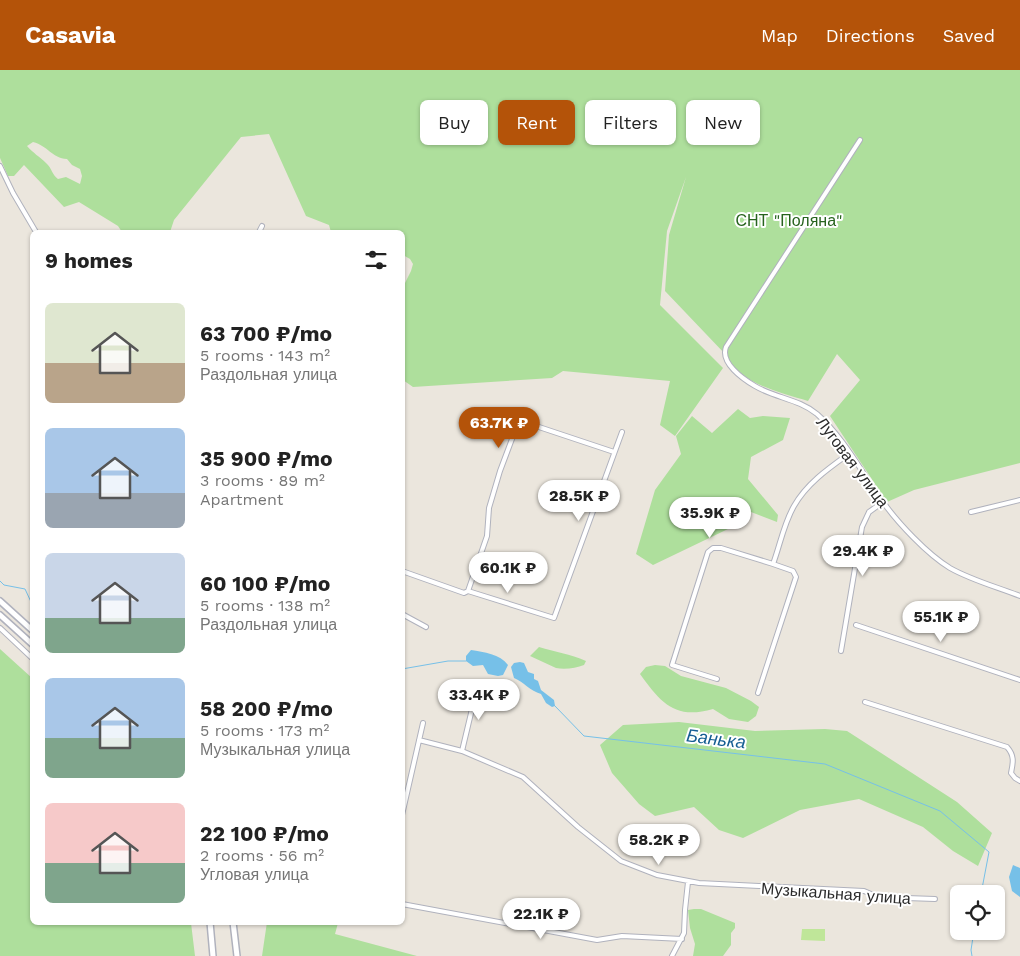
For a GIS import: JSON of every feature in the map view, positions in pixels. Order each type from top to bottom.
[{"type":"street","name":"Луговая улица","points":[[860,140],[724,352],[725,359],[740,376],[755,386],[809,408],[826,422],[850,453],[883,502],[904,528],[937,558],[950,568],[1020,596]]},
{"type":"street","points":[[0,166],[35,230]]},
{"type":"street","points":[[260,230],[262,226]]},
{"type":"street","points":[[468,591],[487,536],[489,508],[518,423],[524,422],[614,452]]},
{"type":"street","points":[[405,572],[464,593],[468,591],[554,618],[622,432]]},
{"type":"street","points":[[774,564],[793,508],[802,493],[812,482],[850,453]]},
{"type":"street","points":[[971,512],[1020,500]]},
{"type":"street","points":[[842,651],[862,527],[869,512],[883,502]]},
{"type":"street","points":[[717,679],[672,665],[708,552],[713,548],[721,548],[774,564],[793,571],[796,577],[758,693]]},
{"type":"street","points":[[0,601],[30,628]]},
{"type":"street","points":[[0,615],[30,642]]},
{"type":"street","points":[[405,616],[426,627]]},
{"type":"street","points":[[856,625],[1020,680]]},
{"type":"street","points":[[0,628],[30,656]]},
{"type":"street","points":[[462,751],[477,688]]},
{"type":"street","points":[[865,702],[1008,747],[1014,758],[1012,773],[1015,778],[1020,780]]},
{"type":"street","points":[[405,802],[423,723]]},
{"type":"street","name":"Музыкальная улица","points":[[419,740],[462,751],[523,778],[578,828],[621,861],[657,875],[679,878],[688,882],[793,889],[864,891],[878,897],[935,899]]},
{"type":"street","points":[[672,956],[684,932],[688,882]]},
{"type":"street","points":[[405,905],[597,940],[622,936],[682,939]]},
{"type":"street","points":[[210,925],[212,956]]},
{"type":"street","points":[[232,925],[237,956]]},
{"type":"green space","name":"СНТ \"Поляна\"","points":[[0,70],[1020,70],[1020,463],[914,490],[887,502],[830,416],[860,380],[837,354],[808,401],[761,386],[750,380],[732,365],[726,355],[665,291],[669,235],[686,177],[667,231],[660,305],[723,368],[675,436],[660,425],[670,381],[563,371],[552,378],[413,387],[405,381],[405,283],[413,264],[405,256],[405,230],[330,230],[329,225],[306,216],[269,134],[241,137],[174,220],[171,230],[121,230],[118,226],[79,202],[64,207],[24,165],[14,176],[8,176],[0,158]],"holes":[[[33,142],[43,146],[57,156],[67,159],[72,165],[80,169],[82,176],[80,184],[66,177],[58,179],[48,165],[27,146]]]},
{"type":"green space","points":[[738,409],[750,418],[763,416],[790,418],[783,440],[751,457],[748,479],[778,515],[777,522],[751,512],[728,529],[653,565],[636,554],[655,490],[681,454],[676,436],[692,416],[712,433]]},
{"type":"green space","points":[[539,647],[586,661],[584,665],[578,667],[556,668],[530,656]]},
{"type":"green space","points":[[0,649],[30,676],[30,925],[191,925],[195,956],[0,956]]},
{"type":"green space","points":[[655,665],[665,666],[681,676],[726,688],[759,707],[756,716],[748,722],[729,719],[713,709],[689,712],[670,706],[662,701],[640,674],[646,667]]},
{"type":"green space","points":[[679,722],[755,731],[825,729],[847,731],[957,802],[992,833],[978,866],[953,851],[923,827],[859,799],[800,810],[743,838],[719,830],[694,807],[655,816],[639,804],[612,773],[600,745],[623,725]]},
{"type":"green space","points":[[701,909],[735,923],[735,928],[731,933],[731,945],[723,956],[693,956],[695,944],[690,928],[688,910]]},
{"type":"green space","points":[[267,925],[337,925],[335,934],[417,956],[262,956]]},
{"type":"green space","points":[[802,929],[825,929],[825,941],[801,940]]},
{"type":"water","points":[[471,650],[491,654],[505,661],[508,665],[503,675],[488,674],[483,665],[473,666],[466,661],[466,656]]},
{"type":"water","points":[[514,663],[524,663],[528,672],[534,674],[534,679],[538,681],[541,690],[554,700],[555,706],[552,707],[546,703],[541,694],[514,678],[511,667]]},
{"type":"water","points":[[1013,865],[1020,868],[1020,897],[1012,891],[1009,877]]},
{"type":"waterway","name":"Банька","points":[[0,581],[4,585],[25,589],[30,600]]},
{"type":"waterway","name":"Банька","points":[[405,668],[448,661],[466,661]]},
{"type":"waterway","name":"Банька","points":[[554,705],[584,736],[825,764],[940,811],[989,852],[983,885]]},
{"type":"waterway","name":"Банька","points":[[972,956],[973,940]]}]
